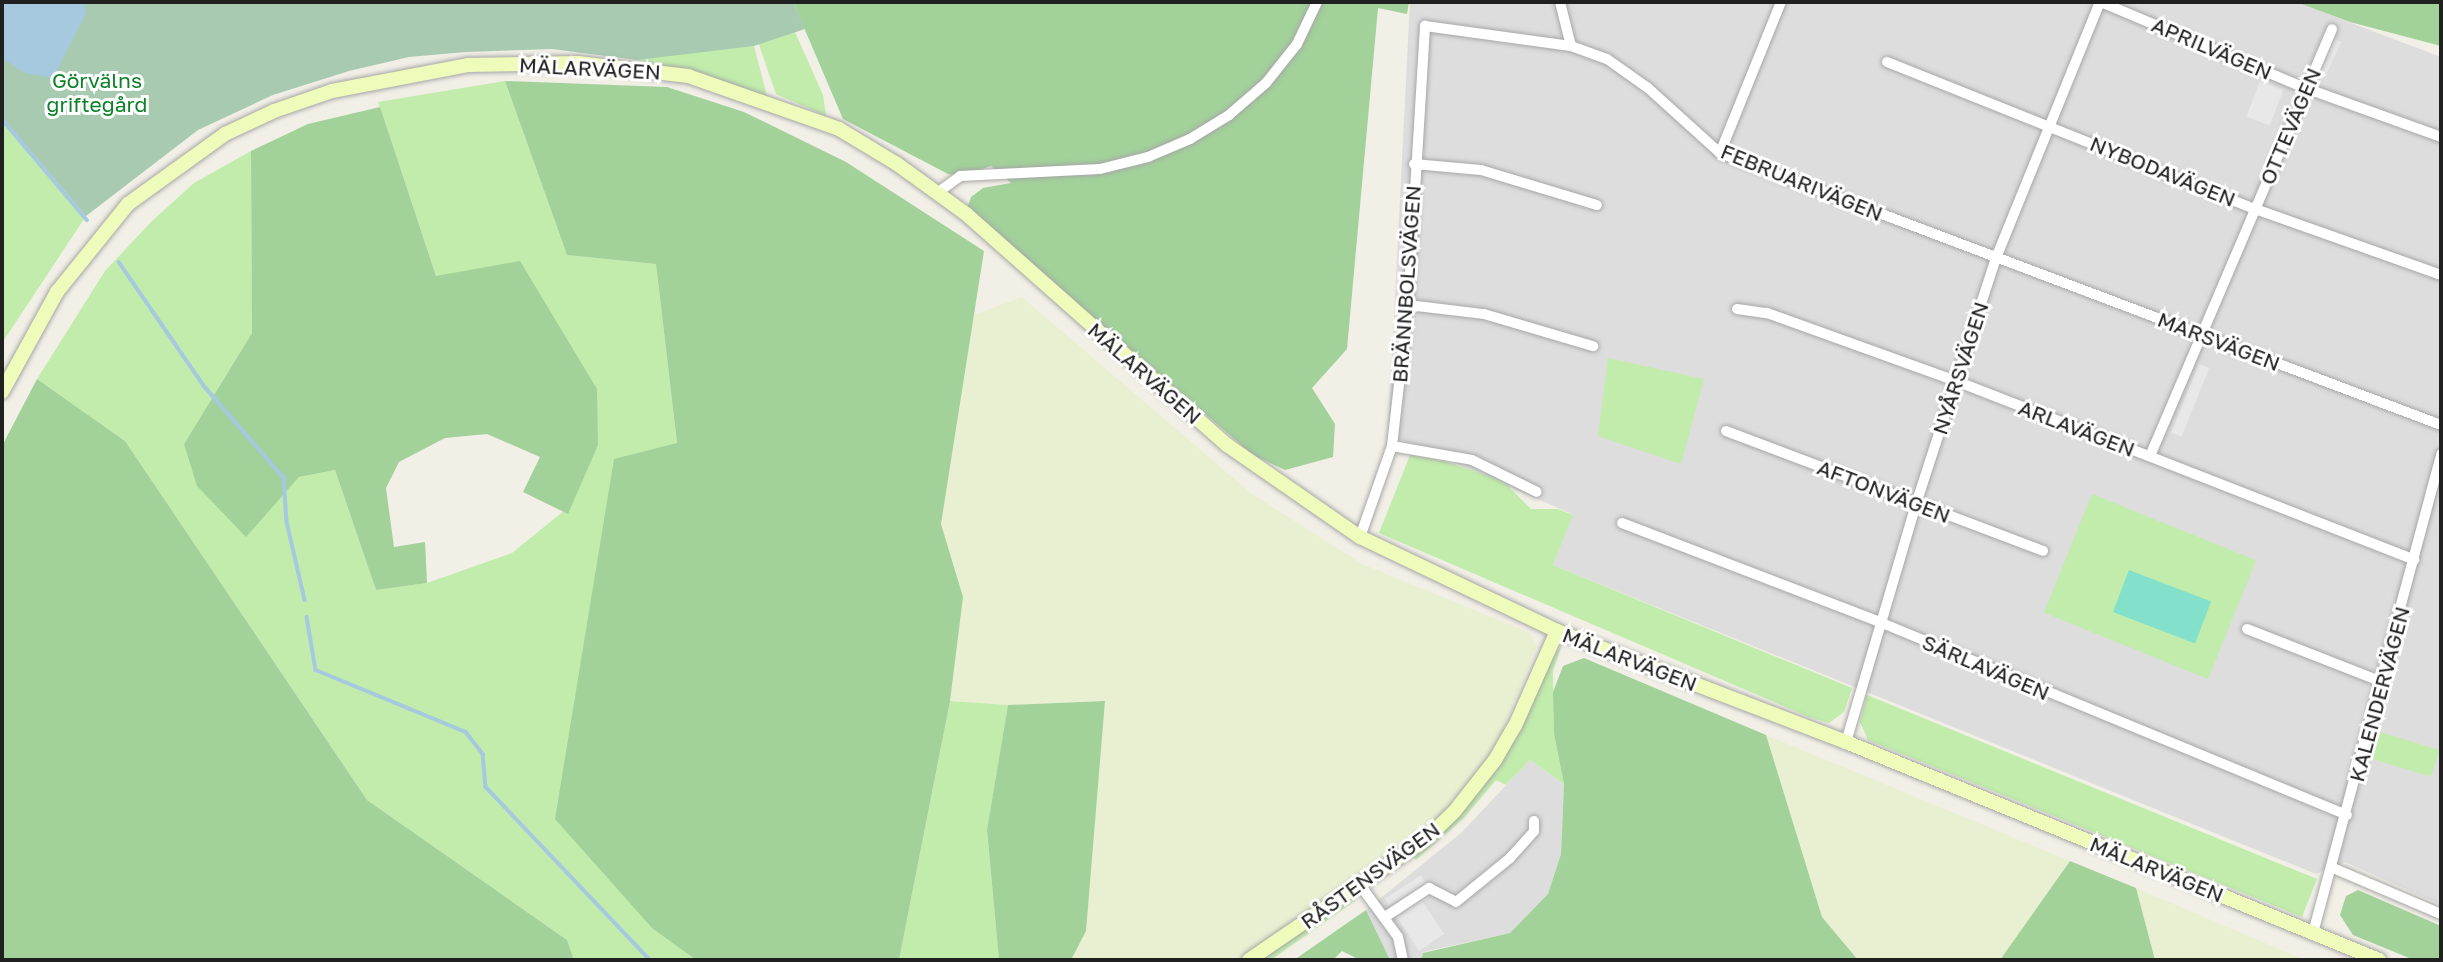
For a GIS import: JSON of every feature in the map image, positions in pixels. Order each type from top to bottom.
[{"type":"street","points":[[937,193],[960,176],[1100,169],[1148,157],[1190,139],[1229,115],[1266,83],[1297,44],[1317,2]]},
{"type":"street","points":[[1560,2],[1571,47]]},
{"type":"street","points":[[1720,153],[1781,2]]},
{"type":"street","name":"APRILVÄGEN","points":[[2101,2],[2305,88],[2441,137]]},
{"type":"street","name":"NYÅRSVÄGEN","points":[[1846,742],[1916,504],[1996,258],[2101,2]]},
{"type":"street","name":"FEBRUARIVÄGEN","points":[[1425,26],[1571,47],[1624,68],[1720,153],[1996,258]]},
{"type":"street","name":"BRÄNNBOLSVÄGEN","points":[[1360,537],[1392,446],[1408,304],[1414,164],[1425,26]]},
{"type":"street","name":"OTTEVÄGEN","points":[[2150,457],[2332,29]]},
{"type":"street","name":"NYBODAVÄGEN","points":[[1887,62],[2050,124],[2255,209],[2441,275]]},
{"type":"street","name":"MÄLARVÄGEN","points":[[2,392],[57,292],[128,204],[225,134],[274,111],[400,76],[468,65],[523,63],[637,67],[688,76],[838,129],[937,193],[966,214],[1227,445],[1360,537],[1557,631],[1846,742],[2379,960]]},
{"type":"street","points":[[1414,164],[1481,170],[1597,205]]},
{"type":"street","name":"MARSVÄGEN","points":[[1996,258],[2441,425]]},
{"type":"street","points":[[1408,304],[1484,314],[1593,346]]},
{"type":"street","name":"ARLAVÄGEN","points":[[1737,309],[1767,313],[1956,381],[2414,560]]},
{"type":"street","name":"AFTONVÄGEN","points":[[1726,431],[2043,551]]},
{"type":"street","points":[[1392,446],[1472,460],[1537,492]]},
{"type":"street","name":"KALENDERVÄGEN","points":[[2313,933],[2333,868],[2441,454]]},
{"type":"street","name":"SÄRLAVÄGEN","points":[[1622,523],[1882,623],[2347,815]]},
{"type":"street","points":[[2247,629],[2382,682]]},
{"type":"street","name":"RÅSTENSVÄGEN","points":[[1249,960],[1427,838],[1478,785],[1515,726],[1557,631]]},
{"type":"street","points":[[1385,917],[1429,888],[1456,902],[1510,858],[1534,831],[1534,821]]},
{"type":"street","points":[[2333,868],[2441,914]]},
{"type":"street","points":[[1360,885],[1398,937],[1403,960]]},
{"type":"shaded area","points":[[1410,2],[2296,2],[2441,57],[2441,905],[2345,862],[2316,874],[1553,565],[1572,514],[1388,434]]},
{"type":"shaded area","points":[[2324,34],[2341,42],[2325,77],[2308,69]]},
{"type":"shaded area","points":[[2260,81],[2283,90],[2270,125],[2246,116]]},
{"type":"shaded area","points":[[2199,364],[2209,368],[2181,437],[2171,433]]},
{"type":"shaded area","points":[[1530,760],[1564,784],[1561,854],[1548,894],[1510,933],[1423,952],[1421,960],[1390,960],[1366,910],[1461,833]]},
{"type":"shaded area","points":[[1421,875],[1433,895],[1423,902],[1444,934],[1419,951],[1385,899]]},
{"type":"green space","name":"Görvälns griftegård","points":[[2,2],[793,2],[805,29],[754,46],[637,60],[552,49],[466,52],[409,57],[349,71],[273,95],[198,130],[86,216],[2,117]]},
{"type":"green space","points":[[793,2],[1409,2],[1407,14],[1378,8],[1347,349],[1312,388],[1335,424],[1333,457],[1285,470],[1253,455],[967,209],[971,197],[983,188],[1011,183],[991,166],[963,176],[948,174],[843,119]]},
{"type":"green space","points":[[2296,2],[2441,2],[2441,46],[2350,22]]},
{"type":"green space","points":[[747,10],[787,14],[823,95],[826,116],[776,94]]},
{"type":"green space","points":[[754,46],[768,100],[637,60],[693,52]]},
{"type":"green space","points":[[505,81],[567,255],[656,264],[677,444],[653,929],[696,960],[574,960],[567,940],[367,800],[125,441],[37,379],[105,271],[151,222],[194,183],[251,151],[252,333],[184,444],[246,536],[299,477],[335,470],[376,590],[427,583],[512,553],[565,510],[594,442],[436,276],[378,102]]},
{"type":"green space","points":[[505,81],[667,87],[744,112],[846,162],[984,251],[941,524],[963,597],[950,701],[899,960],[696,960],[653,929],[555,819],[614,459],[677,443],[656,264],[567,255]]},
{"type":"green space","points":[[380,107],[436,276],[520,261],[597,389],[598,445],[568,514],[523,492],[540,457],[487,434],[445,438],[399,462],[386,488],[394,547],[425,542],[427,583],[376,590],[335,470],[299,477],[246,537],[197,486],[184,444],[252,333],[251,151],[308,124]]},
{"type":"green space","points":[[2,117],[86,216],[2,343]]},
{"type":"green space","points":[[1022,297],[1252,494],[1362,564],[1530,633],[1537,646],[1490,762],[1447,811],[1240,960],[1071,960],[1086,931],[1105,701],[1008,705],[950,701],[963,597],[941,524],[974,315]]},
{"type":"green space","points":[[1608,358],[1704,379],[1681,464],[1598,436]]},
{"type":"green space","points":[[37,379],[125,441],[367,800],[567,940],[574,960],[2,960],[2,446]]},
{"type":"green space","points":[[1410,455],[1444,461],[1503,481],[1531,509],[1558,509],[1573,515],[1553,565],[1852,688],[1844,712],[1829,723],[1809,717],[1379,533]]},
{"type":"green space","points":[[2092,494],[2256,560],[2208,679],[2044,613]]},
{"type":"green space","points":[[2129,570],[2211,602],[2195,644],[2113,612]]},
{"type":"green space","points":[[1562,644],[1553,671],[1554,734],[1564,784],[1530,760],[1506,785],[1496,780],[1464,818],[1416,860],[1411,853],[1457,814]]},
{"type":"green space","points":[[1584,658],[1766,735],[1822,917],[1858,960],[1421,960],[1423,953],[1510,933],[1548,894],[1561,854],[1564,784],[1554,734],[1553,692],[1563,666]]},
{"type":"green space","points":[[1867,695],[2317,879],[2302,917],[1868,740],[1860,722]]},
{"type":"green space","points":[[950,701],[1008,705],[987,831],[999,960],[899,960]]},
{"type":"green space","points":[[1105,701],[1086,931],[1071,960],[999,960],[987,830],[1008,705]]},
{"type":"green space","points":[[2377,731],[2439,750],[2431,777],[2369,758]]},
{"type":"green space","points":[[1766,735],[2070,861],[2000,960],[1858,960],[1822,917]]},
{"type":"green space","points":[[2070,861],[2136,888],[2155,960],[2000,960]]},
{"type":"green space","points":[[2136,888],[2305,960],[2155,960]]},
{"type":"green space","points":[[2358,890],[2441,926],[2441,960],[2414,960],[2353,935],[2340,915],[2346,896]]},
{"type":"green space","points":[[1348,899],[1356,900],[1271,960],[1260,960]]},
{"type":"green space","points":[[1366,910],[1390,960],[1360,960],[1342,951],[1333,960],[1294,960]]},
{"type":"water","points":[[2,2],[84,2],[86,13],[53,78],[25,73],[2,58]]},
{"type":"waterway","points":[[2,119],[87,220]]},
{"type":"waterway","points":[[119,262],[205,387],[284,478],[287,522],[305,600]]},
{"type":"waterway","points":[[307,617],[316,670],[466,732],[483,754],[486,787],[650,960]]}]
